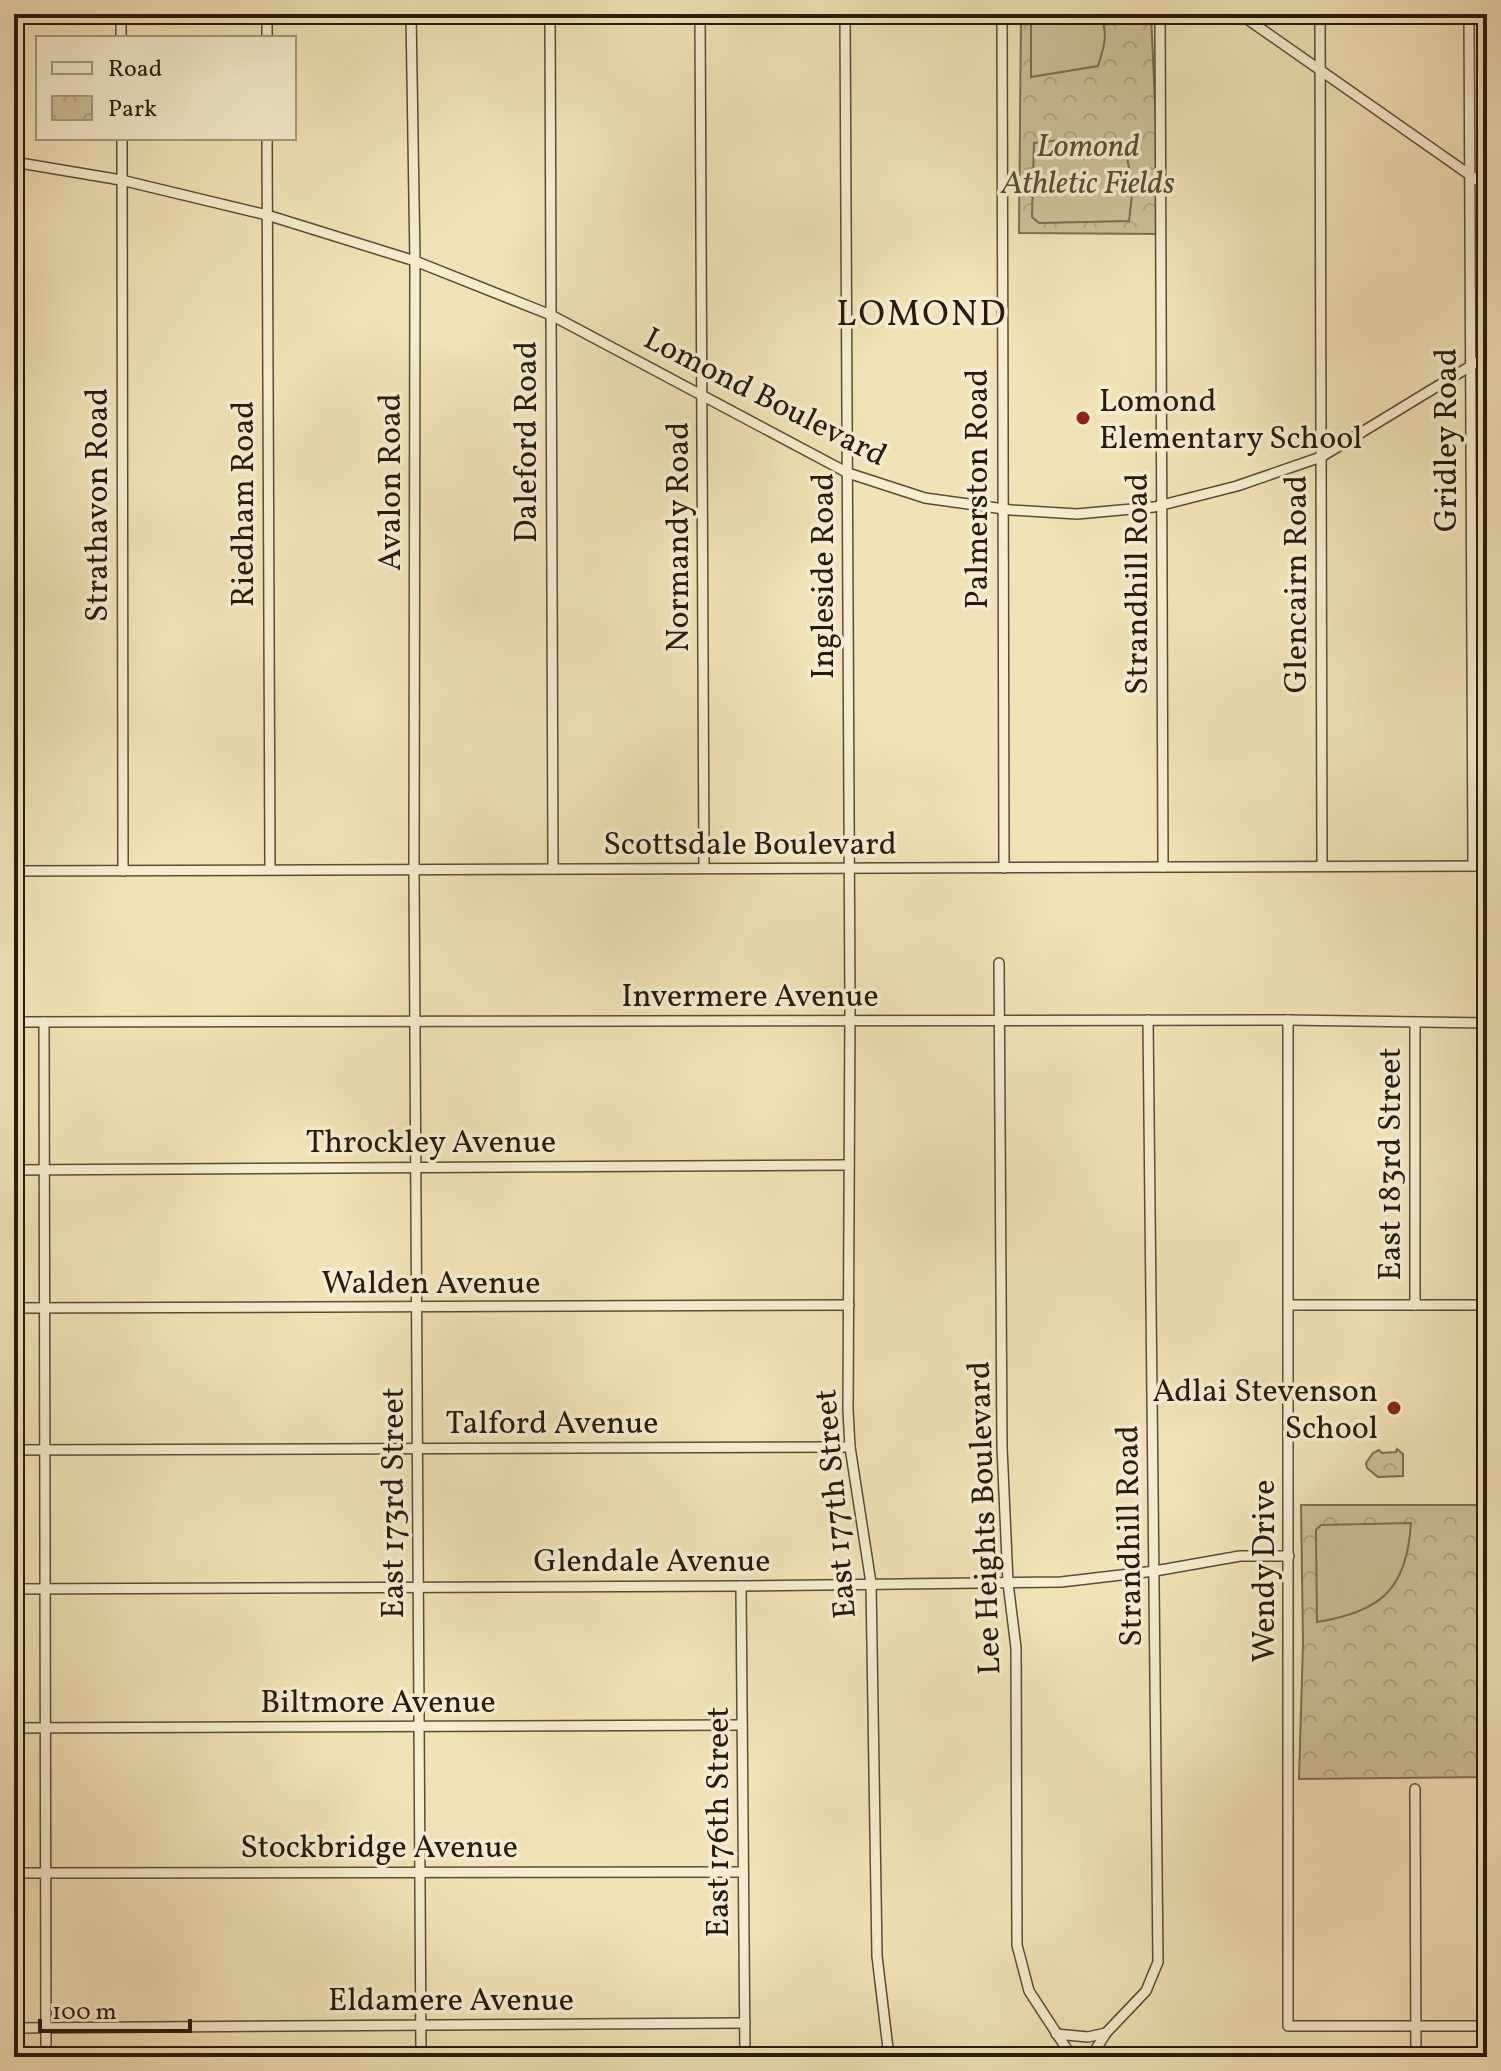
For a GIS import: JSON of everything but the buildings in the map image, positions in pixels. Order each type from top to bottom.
[{"type":"street","points":[[121,14],[121,36]]},
{"type":"street","points":[[267,14],[267,36]]},
{"type":"street","name":"Avalon Road","points":[[411,14],[415,261],[415,949]]},
{"type":"street","name":"Daleford Road","points":[[550,14],[553,869]]},
{"type":"street","name":"Normandy Road","points":[[700,14],[704,868]]},
{"type":"street","name":"Ingleside Road","points":[[845,14],[850,946]]},
{"type":"street","name":"Palmerston Road","points":[[1002,14],[1004,868]]},
{"type":"street","name":"Strandhill Road","points":[[1160,14],[1163,867]]},
{"type":"street","points":[[1240,14],[1487,187]]},
{"type":"street","name":"Glencairn Road","points":[[1320,14],[1322,866]]},
{"type":"street","name":"Gridley Road","points":[[1469,14],[1473,866]]},
{"type":"street","name":"Strathavon Road","points":[[122,140],[123,871]]},
{"type":"street","name":"Riedham Road","points":[[267,140],[270,869]]},
{"type":"street","name":"Lomond Boulevard","points":[[14,162],[121,180],[267,215],[415,261],[551,315],[848,473],[925,498],[1077,514],[1161,505],[1237,486],[1321,457],[1487,356]]},
{"type":"street","name":"Scottsdale Boulevard","points":[[14,871],[1487,866]]},
{"type":"street","name":"East 177th Street","points":[[850,946],[850,1447],[871,1583],[877,1956],[889,2057]]},
{"type":"street","name":"East 173rd Street","points":[[415,949],[421,2057]]},
{"type":"street","name":"Lee Heights Boulevard","points":[[999,963],[1002,1447],[1008,1583],[1016,1648],[1017,1945],[1029,1991],[1072,2057]]},
{"type":"street","name":"Strandhill Road","points":[[1091,2057],[1106,2033],[1146,1991],[1158,1962],[1148,1020]]},
{"type":"street","name":"Invermere Avenue","points":[[14,1022],[1288,1020],[1487,1023]]},
{"type":"street","name":"Wendy Drive","points":[[1288,1020],[1288,2026],[1416,2026]]},
{"type":"street","points":[[44,1022],[46,2057]]},
{"type":"street","name":"East 183rd Street","points":[[1415,1024],[1415,1305]]},
{"type":"street","name":"Throckley Avenue","points":[[14,1170],[849,1165]]},
{"type":"street","name":"Walden Avenue","points":[[14,1308],[849,1305]]},
{"type":"street","points":[[1290,1305],[1487,1305]]},
{"type":"street","name":"Talford Avenue","points":[[14,1450],[850,1447]]},
{"type":"street","name":"Glendale Avenue","points":[[14,1589],[1061,1582],[1155,1571],[1240,1556],[1289,1556]]},
{"type":"street","name":"East 176th Street","points":[[741,1586],[745,2057]]},
{"type":"street","name":"Biltmore Avenue","points":[[14,1728],[742,1725]]},
{"type":"street","points":[[1415,1789],[1416,2057]]},
{"type":"street","name":"Stockbridge Avenue","points":[[14,1873],[743,1872]]},
{"type":"street","name":"Eldamere Avenue","points":[[14,2028],[745,2023]]},
{"type":"street","points":[[1416,2026],[1487,2026]]},
{"type":"street","points":[[1056,2034],[1088,2037],[1106,2033]]},
{"type":"green space","name":"Lomond Athletic Fields","points":[[1021,14],[1151,14],[1161,234],[1019,233]]},
{"type":"green space","points":[[1031,14],[1098,14],[1105,33],[1098,66],[1031,77]]},
{"type":"green space","points":[[1061,140],[1124,143],[1133,187],[1129,221],[1039,223],[1032,217],[1034,143]]},
{"type":"green space","points":[[1487,203],[1487,338],[1478,334],[1479,207]]},
{"type":"green space","points":[[1397,1449],[1403,1454],[1403,1476],[1378,1477],[1367,1468],[1366,1463],[1373,1453],[1379,1450],[1382,1453],[1396,1452]]},
{"type":"green space","points":[[1301,1505],[1487,1505],[1487,1777],[1299,1779],[1303,1643]]},
{"type":"green space","points":[[1411,1523],[1404,1565],[1386,1594],[1358,1612],[1317,1622],[1316,1530],[1321,1525]]},
{"type":"place","name":"Lomond Elementary School","points":[[1083,418]]},
{"type":"place","name":"Adlai Stevenson School","points":[[1394,1408]]},
{"type":"district","name":"LOMOND","points":[[922,312]]}]
